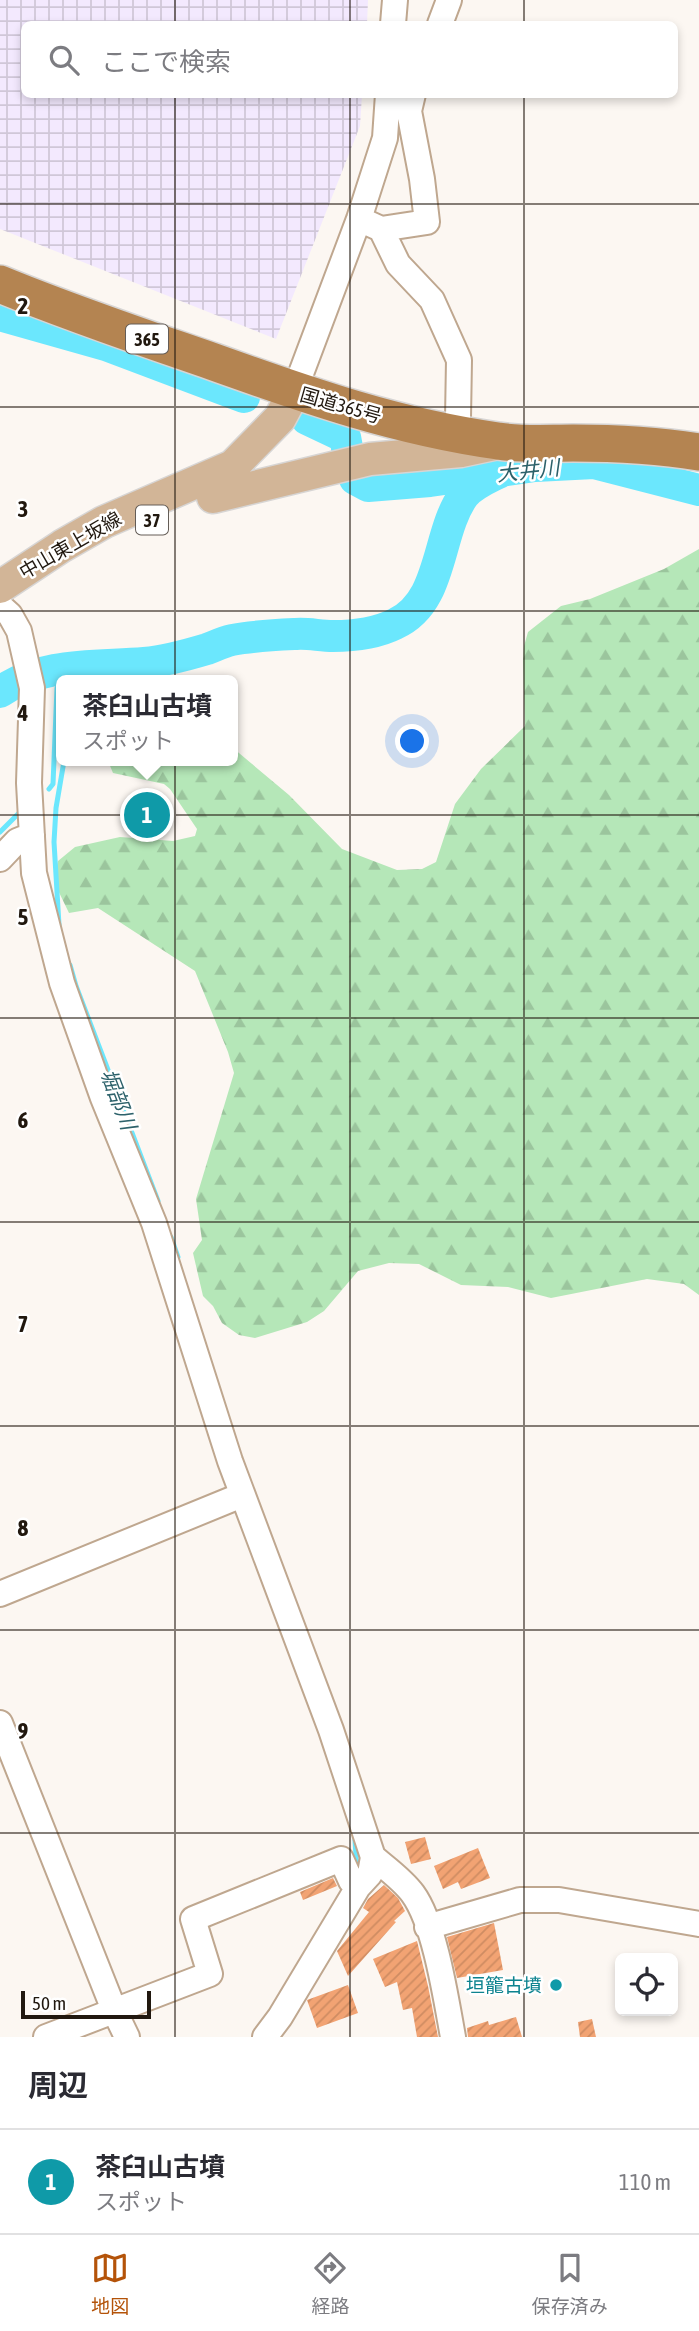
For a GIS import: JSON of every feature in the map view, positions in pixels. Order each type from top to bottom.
[{"type":"highway","name":"国道365号","points":[[0,285],[287,405],[345,408],[423,428],[502,442],[594,443],[667,447],[699,452]]},
{"type":"main road","name":"中山東上坂線","points":[[0,602],[117,536],[212,497],[237,483],[268,457],[280,441],[287,405]]},
{"type":"main road","name":"中山東上坂線","points":[[0,602],[62,546],[104,522],[233,466],[287,405]]},
{"type":"main road","points":[[212,497],[370,459],[461,451],[502,442]]},
{"type":"street","points":[[393,21],[395,0]]},
{"type":"street","points":[[441,21],[449,0]]},
{"type":"street","points":[[287,405],[359,219],[385,138],[388,98]]},
{"type":"street","points":[[359,219],[381,229],[427,222],[409,111],[412,98]]},
{"type":"street","points":[[381,229],[398,264],[432,300],[459,360],[458,418],[455,434]]},
{"type":"street","points":[[0,602],[19,631],[32,688],[29,783],[34,873],[56,929],[62,983],[103,1098],[154,1223],[242,1495],[331,1730],[373,1857],[370,1874],[358,1887],[280,2017],[265,2037]]},
{"type":"street","points":[[0,859],[17,841],[32,835]]},
{"type":"street","points":[[0,1594],[242,1495]]},
{"type":"street","points":[[0,1723],[127,2037]]},
{"type":"street","points":[[373,1857],[412,1893],[422,1909],[438,1961],[453,2037]]},
{"type":"street","points":[[46,2037],[210,1974],[193,1919],[341,1859],[351,1881],[358,1887]]},
{"type":"street","points":[[428,1927],[520,1900],[559,1900],[699,1924]]},
{"type":"shaded area","points":[[0,0],[368,0],[367,21],[21,21],[21,98],[362,98],[360,126],[276,339],[0,229]]},
{"type":"green space","points":[[699,549],[699,1295],[684,1284],[647,1279],[551,1298],[508,1287],[461,1285],[419,1264],[389,1263],[358,1271],[324,1311],[307,1322],[255,1338],[239,1335],[222,1323],[213,1306],[203,1296],[193,1253],[202,1240],[196,1199],[234,1073],[195,971],[98,908],[69,913],[54,882],[58,861],[75,847],[120,837],[173,841],[195,836],[197,829],[164,784],[113,773],[110,766],[238,766],[238,752],[289,795],[342,849],[397,870],[422,869],[436,862],[455,804],[481,769],[525,726],[523,661],[528,632],[561,606],[590,599],[664,569]]},
{"type":"building","points":[[425,1837],[431,1859],[411,1864],[405,1842]]},
{"type":"building","points":[[478,1848],[490,1878],[461,1889],[458,1882],[443,1889],[434,1866]]},
{"type":"building","points":[[333,1878],[337,1886],[303,1900],[300,1892]]},
{"type":"building","points":[[384,1885],[398,1898],[405,1911],[348,1976],[337,1951],[369,1912],[363,1908],[368,1899]]},
{"type":"building","points":[[494,1923],[503,1970],[457,1978],[447,1937]]},
{"type":"building","points":[[417,1941],[438,2037],[417,2037],[412,2008],[403,2010],[397,1982],[385,1987],[373,1959]]},
{"type":"building","points":[[348,1985],[358,2013],[317,2028],[307,2000]]},
{"type":"building","points":[[516,2017],[522,2037],[468,2037],[467,2028],[488,2021],[489,2025]]},
{"type":"building","points":[[592,2019],[596,2037],[580,2037],[578,2022]]},
{"type":"waterway","name":"大井川","points":[[0,315],[106,345],[244,397]]},
{"type":"waterway","name":"大井川","points":[[307,419],[345,437],[348,453]]},
{"type":"waterway","name":"大井川","points":[[355,479],[368,486],[430,481],[535,466],[594,463],[699,490]]},
{"type":"waterway","points":[[0,692],[16,682],[51,671],[159,661],[240,639],[301,634],[349,635],[373,632],[395,624],[411,614],[423,600],[431,584],[448,528],[464,495],[504,470]]},
{"type":"waterway","name":"堀部川","points":[[112,675],[121,670],[121,662]]},
{"type":"waterway","points":[[69,675],[75,668]]},
{"type":"waterway","points":[[49,789],[53,784],[56,712]]},
{"type":"waterway","name":"堀部川","points":[[59,925],[54,842],[63,766]]},
{"type":"waterway","points":[[0,832],[22,810]]},
{"type":"waterway","name":"堀部川","points":[[70,965],[158,1201]]},
{"type":"waterway","name":"堀部川","points":[[171,1237],[178,1257]]},
{"type":"waterway","points":[[355,1840],[357,1872]]},
{"type":"place","name":"茶臼山古墳","points":[[147,815]]},
{"type":"place","name":"垣籠古墳","points":[[556,1985]]}]
